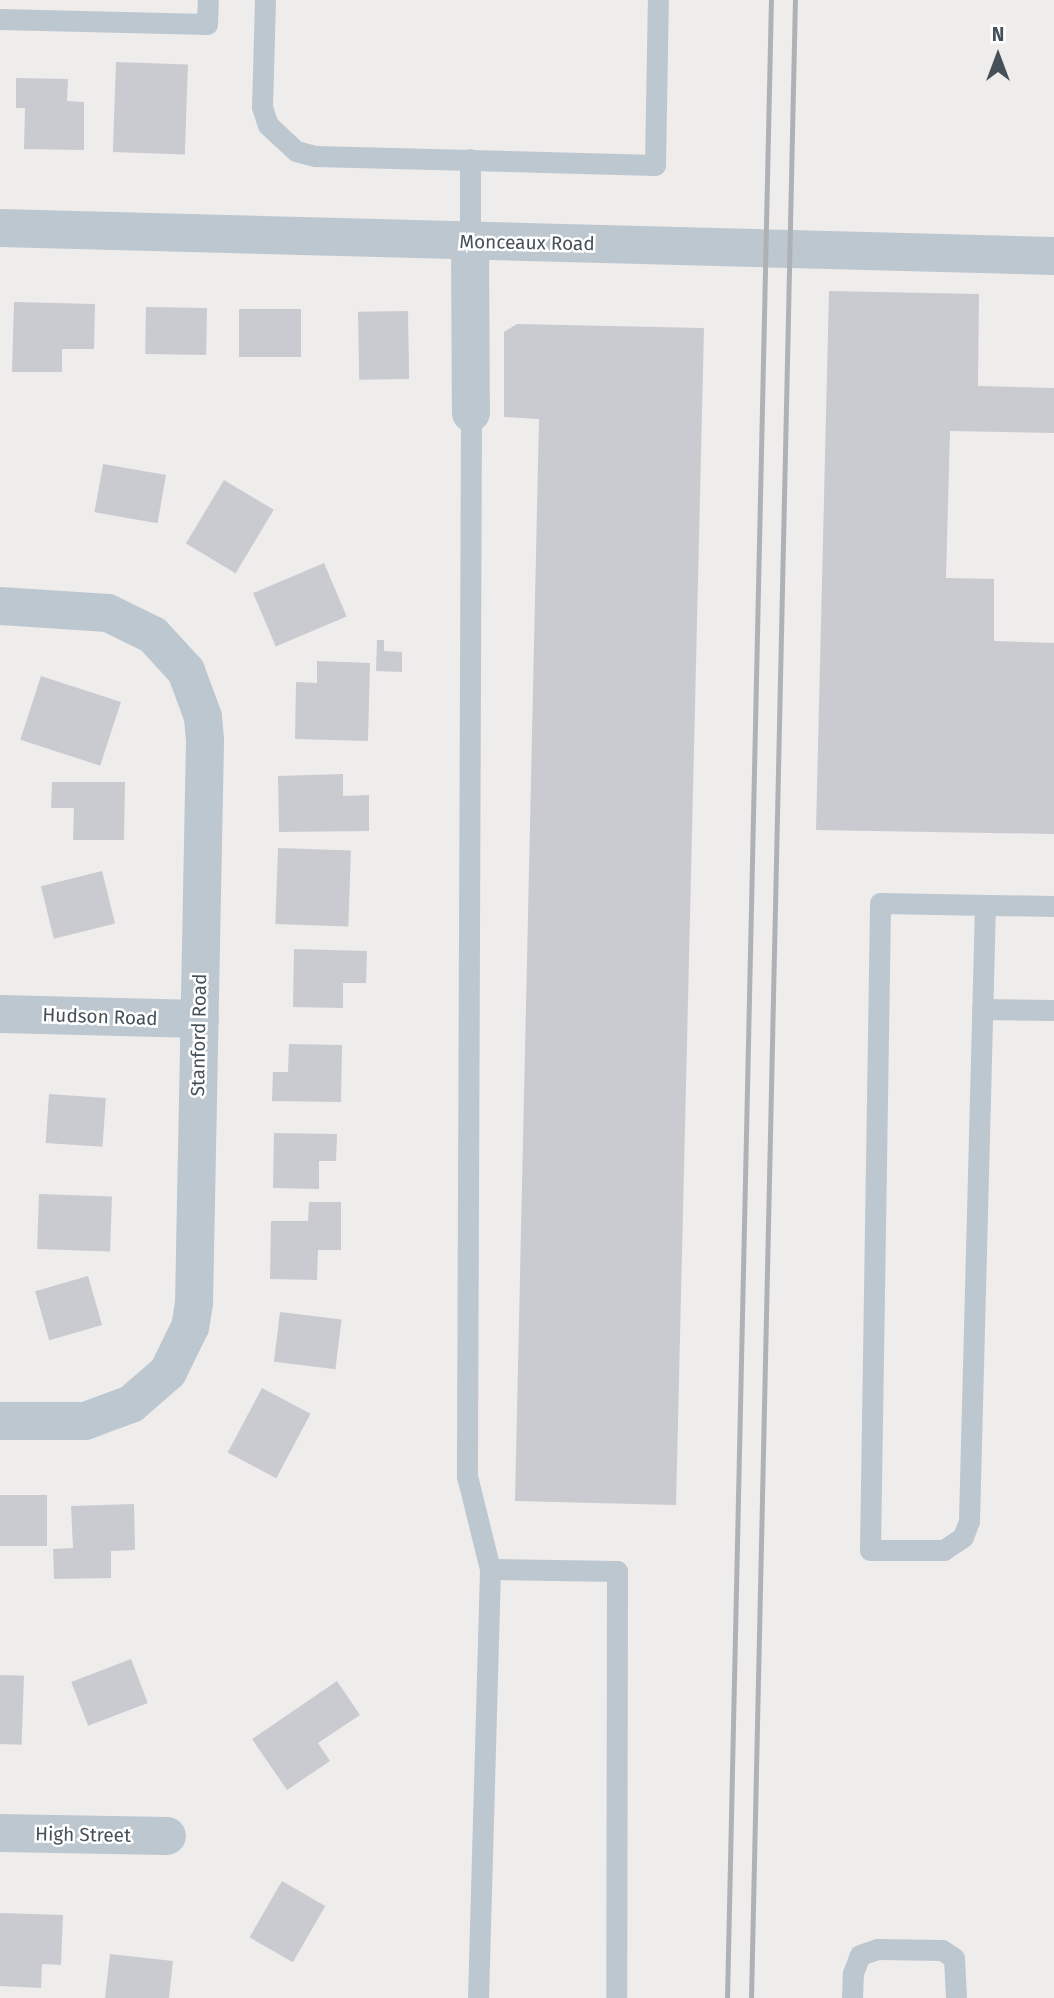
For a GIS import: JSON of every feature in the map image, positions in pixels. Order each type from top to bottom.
[{"type":"street","name":"Monceaux Road","points":[[0,228],[1054,256]]},
{"type":"street","points":[[470,242],[471,413]]},
{"type":"street","name":"Stanford Road","points":[[0,606],[108,613],[142,628],[171,651],[186,671],[203,717],[194,1303],[181,1350],[151,1390],[131,1404],[85,1421],[0,1421]]},
{"type":"street","name":"Hudson Road","points":[[0,1014],[200,1020]]},
{"type":"street","name":"High Street","points":[[0,1833],[167,1836]]},
{"type":"lane","points":[[0,19],[207,24],[208,0]]},
{"type":"lane","points":[[265,0],[262,107],[280,140],[314,156],[655,165],[658,0]]},
{"type":"lane","points":[[470,159],[470,242]]},
{"type":"lane","points":[[471,413],[467,1476],[490,1569],[478,1998]]},
{"type":"lane","points":[[985,905],[969,1521],[963,1537],[944,1550],[870,1550],[880,904],[985,905],[1054,906]]},
{"type":"lane","points":[[982,1009],[1054,1010]]},
{"type":"lane","points":[[490,1569],[617,1571],[616,1998]]},
{"type":"lane","points":[[852,1998],[853,1973],[860,1955],[877,1949],[942,1950],[954,1958],[956,1998]]},
{"type":"building","points":[[116,62],[188,65],[185,154],[113,152]]},
{"type":"building","points":[[16,78],[68,79],[67,101],[84,102],[84,150],[24,149],[25,108],[16,108]]},
{"type":"building","points":[[829,291],[979,294],[978,386],[1054,388],[1054,433],[950,431],[946,578],[994,579],[994,641],[1054,643],[1054,834],[816,830]]},
{"type":"building","points":[[14,302],[95,304],[94,349],[62,349],[62,372],[12,372]]},
{"type":"building","points":[[146,307],[207,308],[206,355],[145,354]]},
{"type":"building","points":[[239,309],[301,309],[301,357],[239,357]]},
{"type":"building","points":[[408,311],[409,379],[359,380],[358,312]]},
{"type":"building","points":[[517,324],[704,328],[676,1505],[515,1501],[539,419],[504,417],[504,332]]},
{"type":"building","points":[[103,464],[166,475],[158,523],[94,512]]},
{"type":"building","points":[[224,480],[274,510],[236,573],[186,543]]},
{"type":"building","points":[[324,563],[347,616],[276,646],[253,593]]},
{"type":"building","points":[[377,640],[384,640],[384,651],[402,652],[402,672],[376,671]]},
{"type":"building","points":[[317,661],[370,663],[368,741],[295,739],[296,682],[317,683]]},
{"type":"building","points":[[41,676],[121,702],[100,766],[20,740]]},
{"type":"building","points":[[343,774],[343,796],[369,795],[369,831],[279,832],[278,776]]},
{"type":"building","points":[[52,782],[125,782],[124,840],[73,840],[74,808],[51,808]]},
{"type":"building","points":[[278,848],[351,851],[348,927],[275,924]]},
{"type":"building","points":[[102,871],[115,923],[54,939],[41,886]]},
{"type":"building","points":[[294,949],[367,951],[366,983],[343,983],[343,1008],[293,1007]]},
{"type":"building","points":[[289,1044],[342,1045],[341,1102],[272,1101],[273,1072],[288,1072]]},
{"type":"building","points":[[49,1094],[106,1098],[102,1147],[46,1143]]},
{"type":"building","points":[[274,1133],[337,1134],[336,1161],[319,1161],[319,1189],[273,1188]]},
{"type":"building","points":[[39,1194],[112,1197],[110,1252],[37,1249]]},
{"type":"building","points":[[309,1202],[341,1202],[341,1250],[318,1250],[317,1280],[270,1279],[271,1221],[308,1221]]},
{"type":"building","points":[[88,1276],[102,1325],[49,1340],[35,1291]]},
{"type":"building","points":[[280,1312],[342,1320],[335,1369],[274,1362]]},
{"type":"building","points":[[262,1388],[311,1414],[276,1478],[228,1452]]},
{"type":"building","points":[[0,1495],[47,1495],[47,1546],[0,1546]]},
{"type":"building","points":[[134,1504],[135,1550],[111,1551],[111,1578],[54,1579],[53,1549],[73,1548],[71,1506]]},
{"type":"building","points":[[131,1659],[148,1703],[88,1726],[71,1682]]},
{"type":"building","points":[[0,1675],[24,1676],[22,1745],[0,1744]]},
{"type":"building","points":[[337,1681],[360,1715],[318,1743],[330,1761],[287,1790],[252,1739]]},
{"type":"building","points":[[282,1881],[325,1906],[293,1962],[250,1937]]},
{"type":"building","points":[[0,1913],[63,1915],[61,1965],[42,1964],[41,1988],[0,1986]]},
{"type":"building","points":[[110,1954],[173,1961],[169,1998],[105,1998]]},
{"type":"railway","points":[[727,1998],[771,0]]},
{"type":"railway","points":[[751,1998],[795,0]]}]
